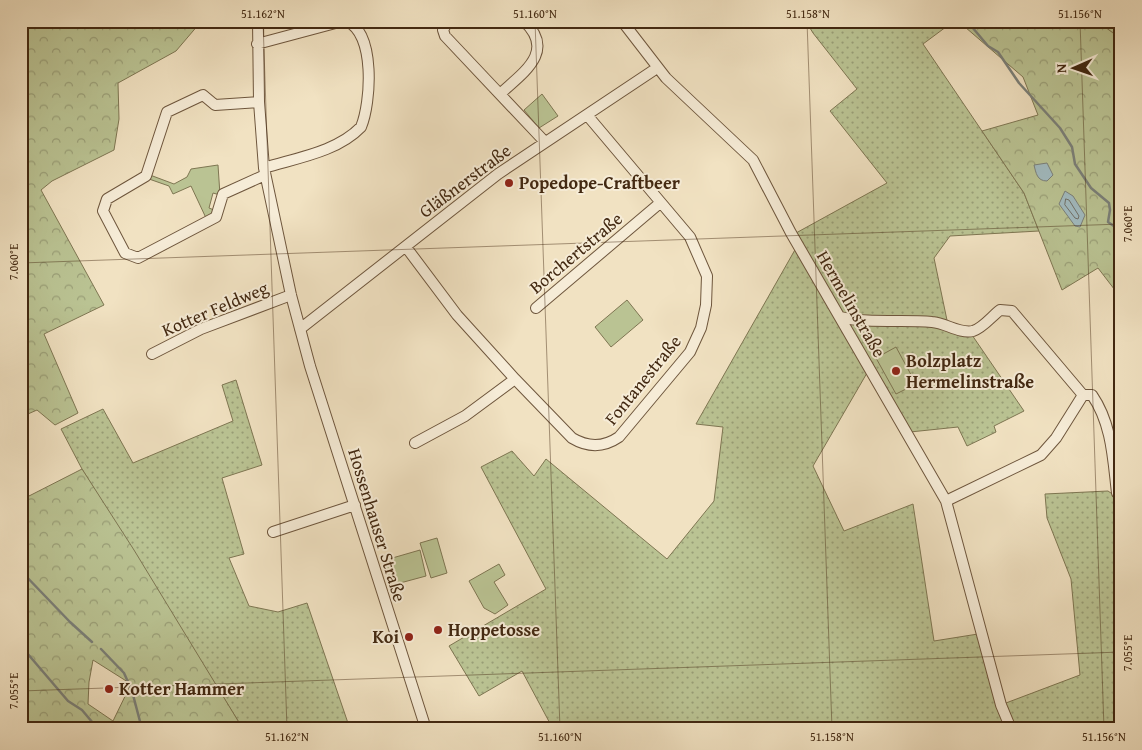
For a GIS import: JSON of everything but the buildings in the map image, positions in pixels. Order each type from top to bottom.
[{"type":"street","name":"Hossenhauser Straße","points":[[258,21],[259,102],[264,172],[291,295],[310,366],[426,729]]},
{"type":"street","points":[[257,44],[345,21],[357,29],[364,39],[369,85],[367,106],[361,127],[345,140],[264,172],[224,194],[216,217],[138,258],[125,253],[103,211],[107,199],[146,176],[167,112],[203,94],[216,106],[259,102]]},
{"type":"street","points":[[448,21],[443,30],[445,36],[546,142]]},
{"type":"street","points":[[501,93],[526,70],[536,51],[536,35],[524,21]]},
{"type":"street","name":"Hermelinstraße","points":[[622,21],[656,68],[691,104],[753,160],[790,233],[946,501],[1001,705],[1011,729]]},
{"type":"street","name":"Gläßnerstraße","points":[[300,330],[494,177],[656,68]]},
{"type":"street","name":"Fontanestraße","points":[[406,247],[457,314],[515,379],[572,438],[580,443],[596,446],[619,438],[690,352],[701,328],[708,289],[701,260],[690,237],[587,115]]},
{"type":"street","name":"Borchertstraße","points":[[536,308],[660,203]]},
{"type":"street","name":"Kotter Feldweg","points":[[152,354],[201,329],[291,295]]},
{"type":"street","points":[[840,318],[877,323],[931,322],[965,332],[976,329],[1000,310],[1012,311],[1083,396]]},
{"type":"street","points":[[415,443],[465,416],[515,379]]},
{"type":"street","points":[[1083,396],[1092,395],[1103,413],[1110,438],[1117,493]]},
{"type":"street","points":[[946,501],[1041,455],[1056,438],[1083,396]]},
{"type":"street","points":[[273,532],[355,505]]},
{"type":"green space","points":[[21,21],[196,21],[199,24],[176,51],[118,83],[119,119],[114,150],[52,181],[41,190],[104,305],[44,334],[78,413],[55,425],[37,410],[21,417]]},
{"type":"green space","points":[[812,21],[954,21],[923,44],[1024,193],[1039,231],[950,236],[934,258],[948,325],[972,335],[1024,411],[994,426],[996,432],[967,446],[958,427],[910,432],[796,233],[887,183],[830,111],[857,89],[813,33],[807,23]]},
{"type":"green space","points":[[958,21],[1097,21],[1121,39],[1121,298],[1098,268],[1062,290],[1024,193],[982,131],[1038,115],[1023,77]]},
{"type":"green space","points":[[1097,21],[1121,21],[1121,39]]},
{"type":"green space","points":[[542,94],[558,116],[539,128],[524,110]]},
{"type":"green space","points":[[218,165],[220,195],[213,193],[209,208],[214,210],[212,215],[206,218],[191,186],[173,194],[169,186],[149,179],[150,175],[174,184],[187,177],[191,169]]},
{"type":"green space","points":[[796,248],[867,373],[813,466],[844,531],[913,504],[934,641],[978,634],[998,706],[1080,675],[1071,579],[1047,518],[1045,494],[1108,491],[1121,500],[1121,729],[553,729],[522,671],[479,696],[449,646],[546,589],[481,467],[512,451],[534,476],[546,459],[667,559],[714,501],[723,427],[696,424]]},
{"type":"green space","points":[[627,300],[643,320],[611,347],[595,327]]},
{"type":"green space","name":"Bolzplatz Hermelinstraße","points":[[896,347],[916,384],[896,394],[876,358]]},
{"type":"green space","points":[[236,380],[262,465],[222,478],[244,554],[229,558],[249,606],[278,612],[307,603],[350,729],[243,729],[82,469],[61,429],[103,409],[133,463],[233,421],[222,385]]},
{"type":"green space","points":[[82,469],[134,550],[243,729],[21,729],[21,625],[26,617],[27,610],[21,594],[21,482],[29,496]],"holes":[[[93,660],[131,684],[113,721],[88,704]]]},
{"type":"green space","points":[[437,538],[447,573],[431,578],[420,543]]},
{"type":"green space","points":[[420,550],[426,576],[389,586],[382,561]]},
{"type":"green space","points":[[499,564],[505,575],[494,582],[508,605],[495,614],[484,608],[469,581]]},
{"type":"water","points":[[1047,163],[1053,175],[1047,181],[1044,181],[1036,174],[1034,165]]},
{"type":"water","points":[[1065,191],[1073,196],[1085,215],[1080,227],[1075,226],[1059,204]]},
{"type":"water","points":[[21,594],[26,602],[27,610],[26,617],[21,625]]},
{"type":"waterway","points":[[967,21],[988,46],[998,52],[1019,83],[1060,128],[1072,147],[1075,164],[1091,188],[1109,203],[1108,222],[1121,231]]},
{"type":"waterway","points":[[21,571],[92,642]]},
{"type":"waterway","points":[[21,646],[68,701],[82,710],[98,729]]},
{"type":"waterway","points":[[101,649],[124,673],[132,691],[142,729]]},
{"type":"place","name":"Popedope-Craftbeer","points":[[509,183]]},
{"type":"place","name":"Bolzplatz Hermelinstraße","points":[[896,371]]},
{"type":"place","name":"Hoppetosse","points":[[438,630]]},
{"type":"place","name":"Koi","points":[[409,637]]},
{"type":"place","name":"Kotter Hammer","points":[[109,689]]}]
